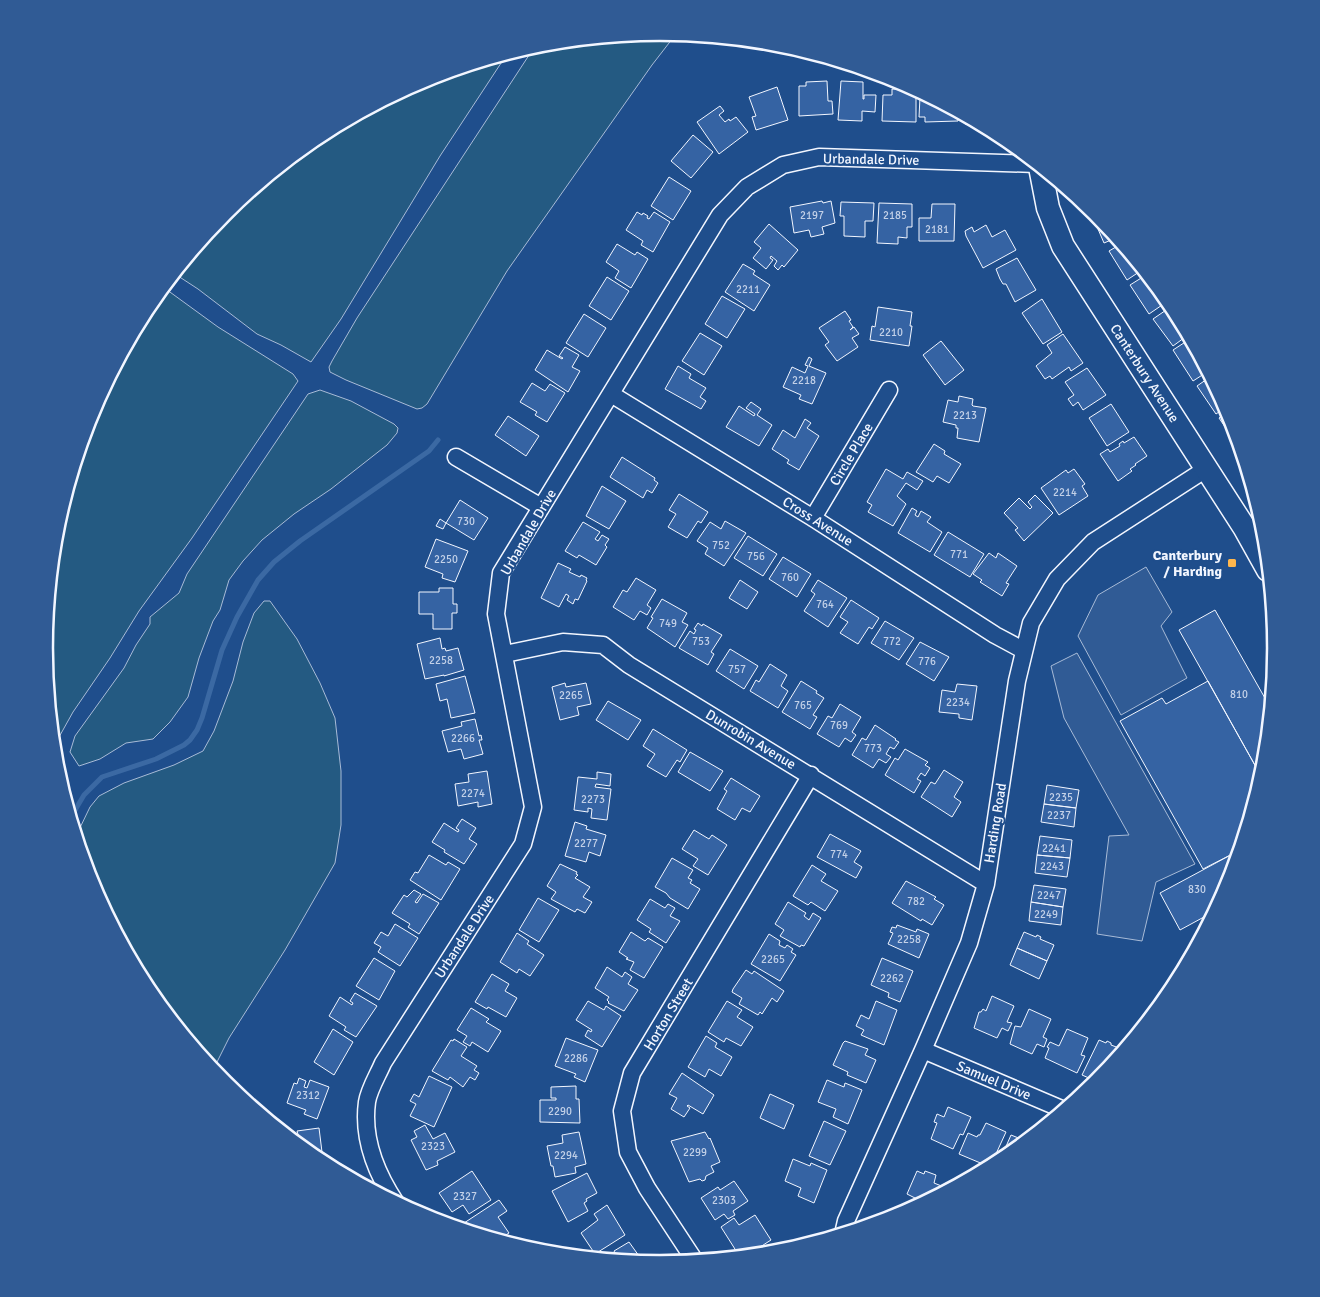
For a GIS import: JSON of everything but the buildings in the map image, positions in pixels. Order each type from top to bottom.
[{"type":"street","name":"Urbandale Drive","points":[[388,1192],[382,1182],[367,1142],[367,1101],[383,1063],[522,844],[533,807],[496,614],[501,573],[720,216],[747,187],[783,165],[819,158],[1025,164]]},
{"type":"street","name":"Canterbury Avenue","points":[[1041,176],[1048,208],[1063,246],[1244,528],[1260,556]]},
{"type":"street","name":"Circle Place","points":[[813,518],[889,390]]},
{"type":"street","name":"Cross Avenue","points":[[611,394],[813,518],[995,635],[1023,650]]},
{"type":"street","points":[[456,457],[542,507]]},
{"type":"street","name":"Harding Road","points":[[845,1227],[924,1050],[969,943],[986,884],[1017,681],[1030,623],[1057,579],[1093,542],[1206,469]]},
{"type":"street","name":"Dunrobin Avenue","points":[[505,654],[563,642],[604,645],[629,665],[986,884]]},
{"type":"street","name":"Horton Street","points":[[691,1254],[647,1188],[628,1152],[622,1111],[632,1073],[811,775]]},
{"type":"street","name":"Samuel Drive","points":[[924,1050],[1057,1107]]},
{"type":"shaded area","points":[[670,42],[507,271],[427,404],[422,408],[417,409],[330,372],[329,367],[357,318],[528,56],[581,46]]},
{"type":"shaded area","points":[[501,62],[440,156],[341,319],[311,362],[257,334],[180,277],[203,248],[231,219],[290,167],[356,123],[391,104],[465,73]]},
{"type":"shaded area","points":[[169,291],[218,327],[293,374],[298,381],[192,538],[139,611],[73,712],[59,737],[54,688],[53,648],[54,609],[64,530],[73,491],[99,416],[115,380],[134,345]]},
{"type":"shaded area","points":[[320,390],[351,401],[394,424],[398,428],[397,433],[387,445],[262,540],[243,561],[229,580],[220,610],[213,621],[199,658],[188,697],[170,722],[153,739],[126,743],[100,759],[79,766],[70,752],[75,736],[124,668],[150,624],[150,617],[179,593],[187,574],[308,394]]},
{"type":"shaded area","points":[[1146,567],[1172,612],[1161,626],[1187,678],[1121,715],[1078,636],[1098,595]]},
{"type":"shaded area","points":[[264,601],[270,601],[297,639],[320,683],[335,718],[341,771],[341,825],[335,863],[285,950],[229,1038],[217,1063],[178,1018],[134,952],[115,917],[99,881],[80,828],[90,807],[99,796],[124,783],[174,765],[203,751],[214,731],[233,681],[243,642],[254,613]]},
{"type":"shaded area","points":[[1077,653],[1195,864],[1156,882],[1142,941],[1097,934],[1109,836],[1129,835],[1064,718],[1051,666]]},
{"type":"waterway","points":[[75,811],[84,795],[102,777],[156,759],[190,740],[202,718],[222,650],[237,617],[258,580],[274,562],[300,541],[429,451],[438,440]]},
{"type":"place","name":"Canterbury / Harding","points":[[1232,563]]}]
